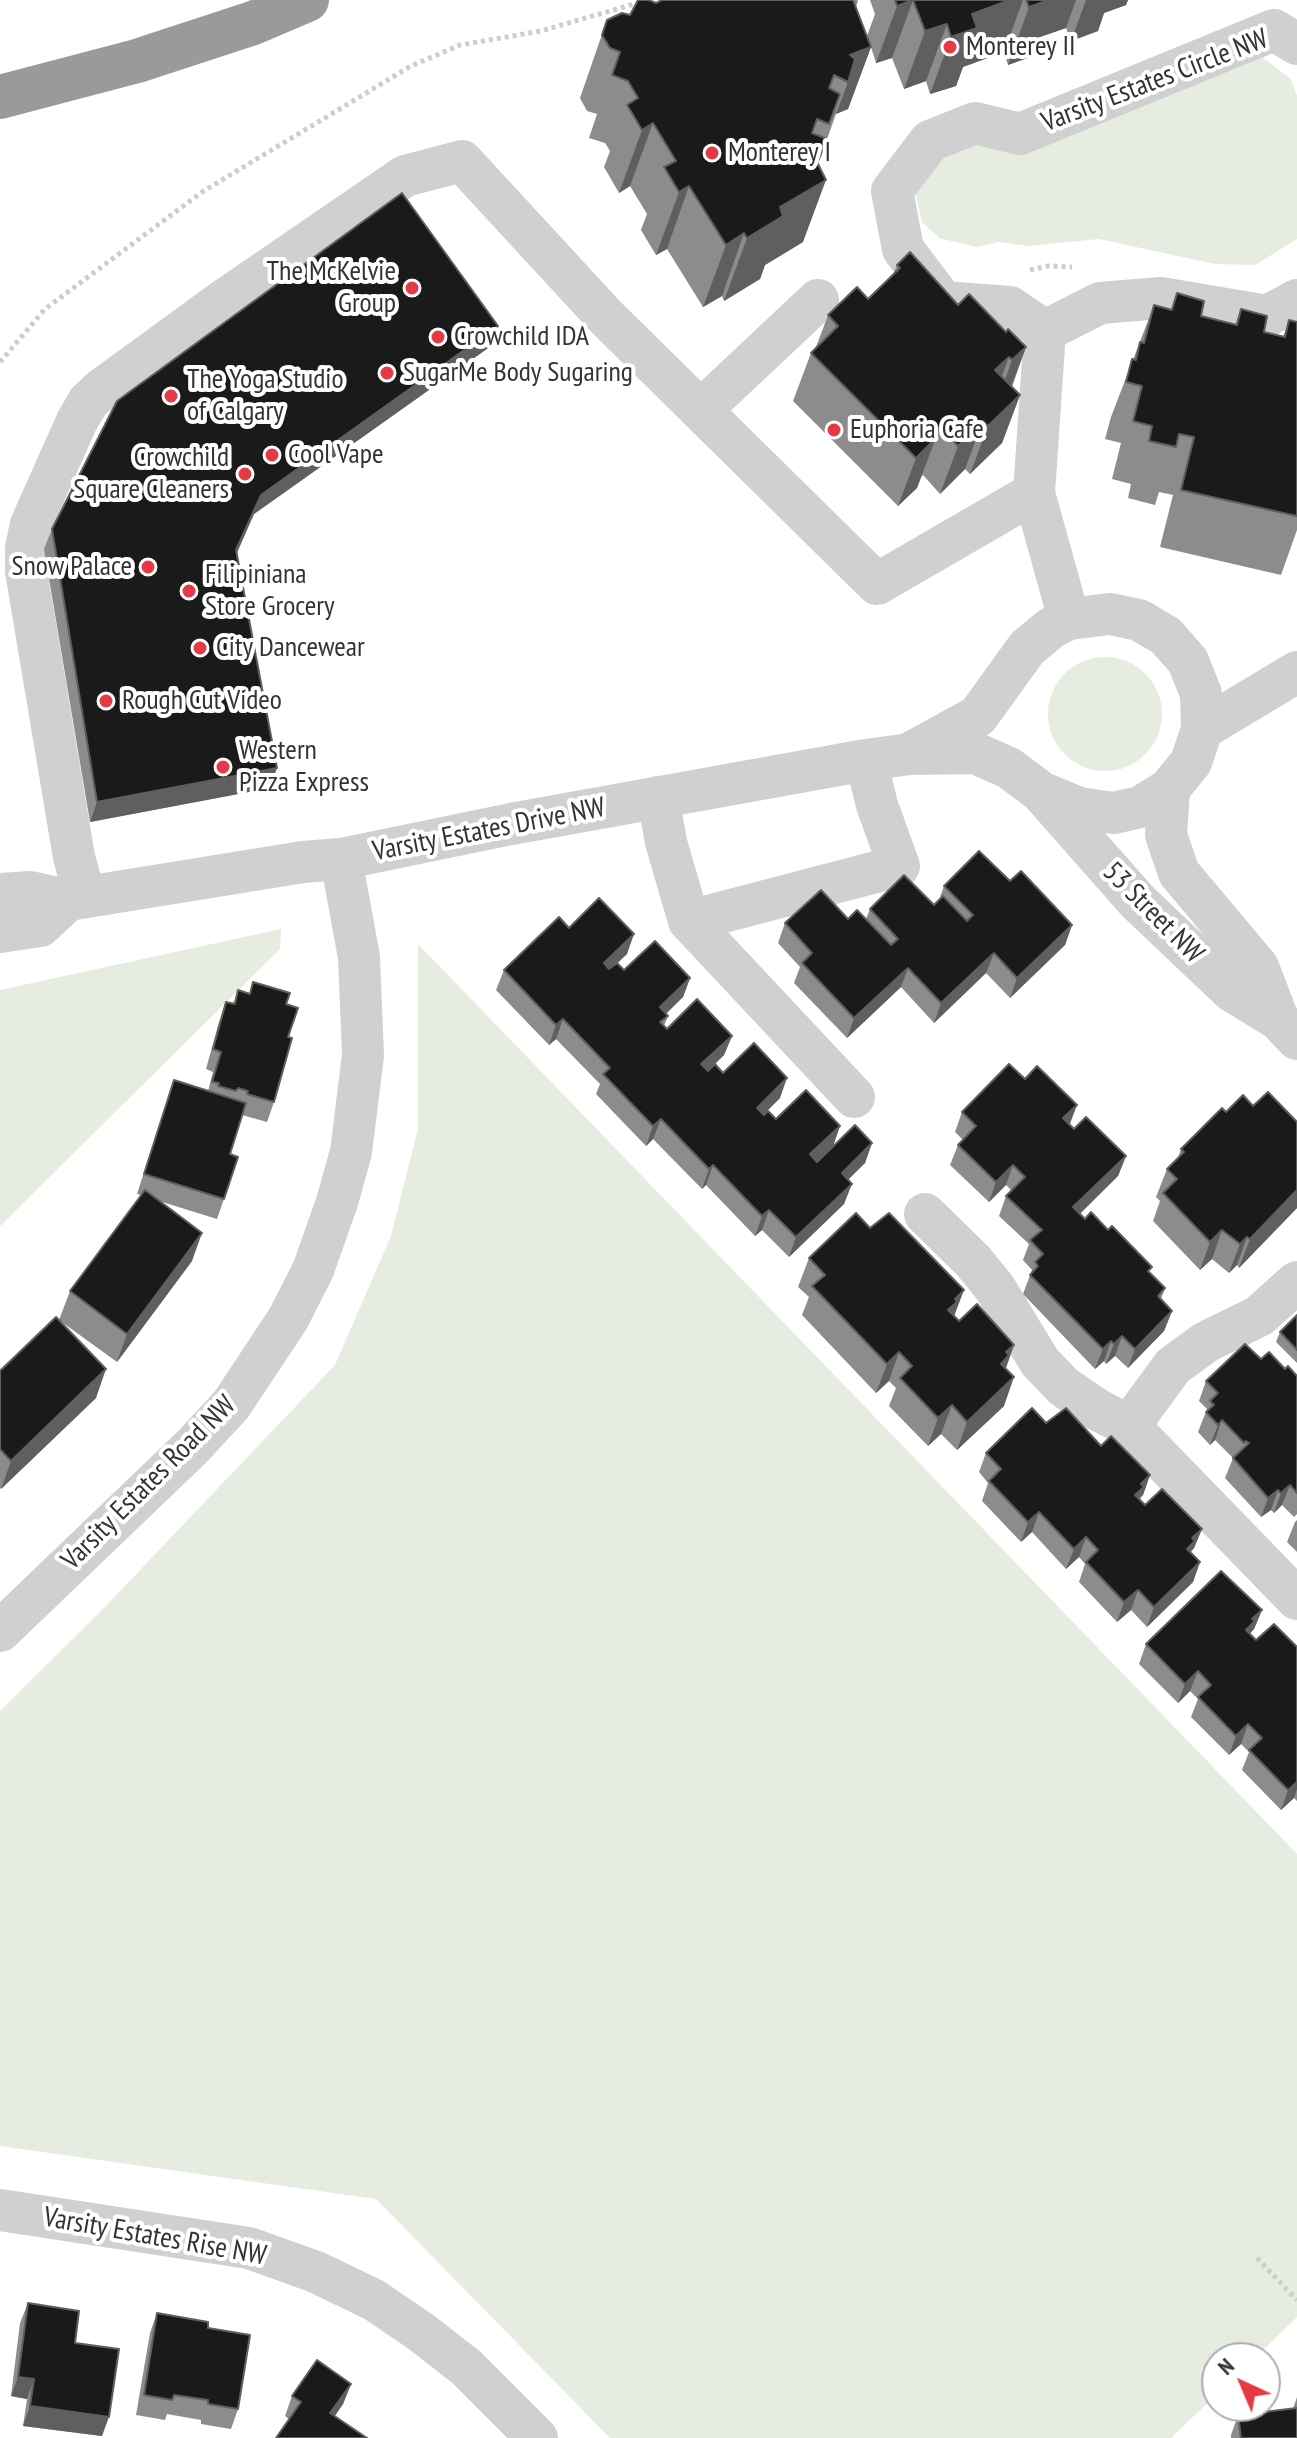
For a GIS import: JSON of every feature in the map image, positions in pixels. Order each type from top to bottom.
[{"type":"highway","points":[[0,97],[137,61],[253,23],[307,0]]},
{"type":"street","name":"Varsity Estates Circle NW","points":[[1045,331],[1010,307],[943,302],[903,249],[892,191],[930,141],[975,123],[1020,134],[1274,30],[1297,44]]},
{"type":"street","points":[[0,932],[40,926],[76,899],[74,857],[26,571],[26,548],[31,524],[77,421],[88,402],[102,389],[224,300],[405,176],[462,161],[605,316],[877,584],[1034,493]]},
{"type":"street","points":[[1041,792],[1079,808],[1114,813],[1140,807],[1169,789],[1191,762],[1202,729],[1201,694],[1188,661],[1166,636],[1139,620],[1110,614],[1069,619],[1034,493],[1045,331],[1100,303],[1161,298],[1267,316],[1297,300]]},
{"type":"street","points":[[701,410],[818,300]]},
{"type":"street","name":"Varsity Estates Drive NW","points":[[910,754],[978,716],[1027,648],[1051,628],[1069,619]]},
{"type":"street","points":[[1188,661],[1283,681]]},
{"type":"street","points":[[1202,729],[1283,681]]},
{"type":"street","name":"Varsity Estates Drive NW","points":[[0,894],[30,892],[76,899],[303,862],[341,859],[658,797],[910,754],[975,753],[1009,768],[1041,792]]},
{"type":"street","points":[[689,921],[899,866],[877,805],[866,760]]},
{"type":"street","name":"53 Street NW","points":[[1169,789],[1166,835],[1179,873],[1258,967],[1288,1029]]},
{"type":"street","name":"53 Street NW","points":[[1041,792],[1138,902],[1232,991],[1288,1029]]},
{"type":"street","points":[[658,797],[666,842],[689,921],[854,1097]]},
{"type":"street","name":"Varsity Estates Road NW","points":[[0,1631],[192,1447],[231,1405],[288,1319],[313,1270],[351,1152],[363,1055],[359,957],[341,859]]},
{"type":"street","points":[[925,1214],[973,1261],[995,1288],[1040,1362],[1064,1387],[1129,1426],[1297,1599]]},
{"type":"street","points":[[1129,1426],[1173,1366],[1206,1342],[1259,1316],[1297,1282]]},
{"type":"street","name":"Varsity Estates Rise NW","points":[[0,2210],[249,2248],[316,2272],[374,2300],[421,2332],[466,2367],[537,2438]]},
{"type":"path","points":[[0,362],[45,309],[202,192],[411,66],[460,45],[541,31],[648,0]]},
{"type":"path","points":[[1257,2258],[1297,2300]]},
{"type":"shaded area","points":[[1261,56],[1291,79],[1297,96],[1297,239],[1255,265],[1215,264],[1099,239],[1028,246],[999,242],[977,247],[939,238],[922,222],[915,192],[922,158]]},
{"type":"shaded area","points":[[1105,657],[1127,661],[1145,674],[1158,692],[1162,714],[1158,736],[1145,754],[1127,767],[1105,771],[1083,767],[1065,754],[1052,736],[1048,714],[1052,692],[1065,674],[1083,661]]},
{"type":"shaded area","points":[[281,929],[280,949],[0,1226],[0,990]]},
{"type":"shaded area","points":[[418,944],[1297,1854],[1297,2317],[1271,2342],[1201,2342],[1201,2409],[1171,2438],[610,2438],[376,2199],[0,2146],[0,1711],[102,1610],[335,1365],[391,1236],[418,1129]]},
{"type":"building","name":"Monterey I","points":[[638,0],[656,3],[662,0],[853,0],[871,47],[850,55],[855,59],[848,82],[834,75],[829,88],[840,94],[829,124],[817,119],[812,133],[827,139],[819,159],[815,158],[826,180],[780,207],[783,216],[747,238],[744,233],[726,245],[689,186],[679,192],[664,167],[676,161],[653,123],[642,130],[627,105],[638,98],[628,81],[612,75],[620,52],[610,48],[602,35],[607,20],[622,13],[630,15]]},
{"type":"building","points":[[895,0],[913,0],[897,6]]},
{"type":"building","points":[[913,0],[1010,0],[972,14],[977,28],[951,37],[947,24],[925,31]]},
{"type":"building","points":[[1026,0],[1049,0],[1029,7]]},
{"type":"building","points":[[402,193],[498,326],[261,495],[236,550],[277,768],[97,802],[52,529],[117,401]]},
{"type":"building","points":[[910,252],[958,305],[969,294],[1006,332],[1008,329],[1026,347],[995,370],[1020,395],[988,426],[983,421],[958,446],[940,427],[931,436],[934,440],[916,458],[811,353],[838,326],[828,315],[857,287],[868,299],[900,268],[897,265]]},
{"type":"building","points":[[1177,293],[1204,301],[1201,316],[1237,325],[1241,309],[1267,316],[1264,332],[1285,337],[1289,320],[1297,322],[1297,516],[1181,490],[1194,437],[1179,434],[1176,447],[1149,441],[1152,426],[1133,421],[1142,386],[1126,382],[1132,359],[1136,360],[1140,342],[1144,343],[1154,305],[1172,310]]},
{"type":"building","points":[[979,851],[1010,881],[1021,871],[1072,925],[1017,978],[994,953],[941,1003],[908,968],[854,1018],[802,963],[812,953],[785,923],[821,890],[848,919],[857,910],[891,945],[898,939],[870,909],[904,875],[934,905],[943,896],[967,921],[973,915],[944,886]]},
{"type":"building","points":[[599,898],[634,934],[604,963],[609,969],[617,963],[624,970],[655,941],[690,978],[660,1007],[668,1016],[660,1022],[667,1029],[697,999],[732,1036],[701,1064],[708,1071],[715,1064],[723,1073],[754,1043],[787,1078],[757,1108],[764,1115],[768,1111],[776,1119],[806,1090],[840,1126],[810,1154],[817,1162],[855,1125],[872,1143],[842,1173],[852,1184],[796,1237],[769,1210],[762,1216],[713,1165],[709,1169],[661,1119],[653,1126],[603,1074],[610,1068],[563,1019],[556,1025],[504,970],[559,917],[569,928]]},
{"type":"building","points":[[253,982],[290,993],[286,1004],[298,1008],[288,1037],[292,1038],[274,1102],[247,1094],[248,1091],[238,1088],[236,1091],[212,1082],[221,1052],[213,1049],[226,1002],[235,1004],[238,990],[250,994]]},
{"type":"building","points":[[1009,1064],[1025,1079],[1037,1066],[1077,1105],[1063,1118],[1074,1129],[1086,1117],[1126,1156],[1073,1207],[1085,1219],[1091,1212],[1108,1230],[1112,1226],[1152,1267],[1148,1271],[1165,1288],[1158,1296],[1172,1311],[1135,1349],[1122,1336],[1103,1349],[1030,1275],[1038,1266],[1035,1262],[1043,1254],[1030,1240],[1042,1230],[1006,1196],[1025,1177],[1013,1165],[996,1182],[958,1145],[976,1126],[962,1112]]},
{"type":"building","points":[[174,1080],[246,1103],[230,1154],[238,1157],[224,1199],[144,1174]]},
{"type":"building","points":[[1268,1092],[1297,1122],[1297,1190],[1250,1239],[1247,1237],[1240,1244],[1222,1230],[1210,1242],[1163,1193],[1177,1179],[1167,1169],[1184,1152],[1181,1149],[1222,1108],[1226,1112],[1243,1095],[1253,1106]]},
{"type":"building","points":[[145,1190],[202,1233],[127,1334],[70,1291]]},
{"type":"building","points":[[856,1213],[870,1228],[889,1213],[964,1290],[948,1310],[959,1321],[977,1304],[1014,1345],[1006,1352],[1009,1355],[1001,1364],[1014,1377],[967,1422],[952,1405],[938,1418],[900,1378],[912,1366],[899,1352],[887,1364],[812,1286],[825,1275],[809,1258]]},
{"type":"building","points":[[1297,1315],[1297,1350],[1280,1332]]},
{"type":"building","points":[[56,1317],[106,1369],[11,1461],[0,1449],[0,1371]]},
{"type":"building","points":[[1245,1344],[1261,1359],[1269,1352],[1285,1369],[1288,1366],[1297,1376],[1297,1493],[1290,1485],[1268,1498],[1233,1458],[1249,1443],[1244,1443],[1222,1420],[1218,1425],[1206,1412],[1214,1405],[1210,1401],[1218,1393],[1206,1381]]},
{"type":"building","points":[[1032,1408],[1046,1423],[1066,1408],[1101,1446],[1111,1436],[1150,1475],[1135,1495],[1145,1505],[1162,1489],[1202,1529],[1192,1538],[1195,1541],[1187,1549],[1200,1562],[1154,1607],[1138,1590],[1124,1602],[1086,1562],[1098,1550],[1086,1537],[1074,1549],[1039,1512],[1028,1522],[989,1481],[1001,1469],[986,1453]]},
{"type":"building","points":[[1221,1571],[1262,1610],[1246,1630],[1256,1640],[1274,1624],[1297,1647],[1297,1782],[1288,1790],[1249,1750],[1262,1738],[1248,1724],[1236,1736],[1198,1697],[1211,1685],[1198,1671],[1185,1684],[1146,1644]]},
{"type":"building","points":[[28,2303],[79,2311],[75,2343],[119,2349],[109,2417],[30,2406],[34,2379],[18,2377]]},
{"type":"building","points":[[157,2313],[208,2322],[208,2328],[250,2335],[238,2409],[208,2404],[208,2400],[174,2395],[172,2400],[144,2395]]},
{"type":"building","points":[[317,2360],[351,2384],[330,2413],[367,2438],[276,2438],[301,2402],[292,2396]]},
{"type":"building","points":[[1297,2408],[1297,2438],[1241,2438],[1239,2422],[1281,2422],[1281,2410]]},
{"type":"place","name":"Monterey II","points":[[950,47]]},
{"type":"place","name":"Monterey I","points":[[712,153]]},
{"type":"place","name":"The McKelvie Group","points":[[412,288]]},
{"type":"place","name":"Crowchild IDA","points":[[438,337]]},
{"type":"place","name":"SugarMe Body Sugaring","points":[[387,373]]},
{"type":"place","name":"The Yoga Studio of Calgary","points":[[171,396]]},
{"type":"place","name":"Euphoria Cafe","points":[[834,430]]},
{"type":"place","name":"Cool Vape","points":[[272,455]]},
{"type":"place","name":"Crowchild Square Cleaners","points":[[245,474]]},
{"type":"place","name":"Snow Palace","points":[[148,567]]},
{"type":"place","name":"Filipiniana Store Grocery","points":[[189,591]]},
{"type":"place","name":"City Dancewear","points":[[200,648]]},
{"type":"place","name":"Rough Cut Video","points":[[106,701]]},
{"type":"place","name":"Western Pizza Express","points":[[223,767]]}]
